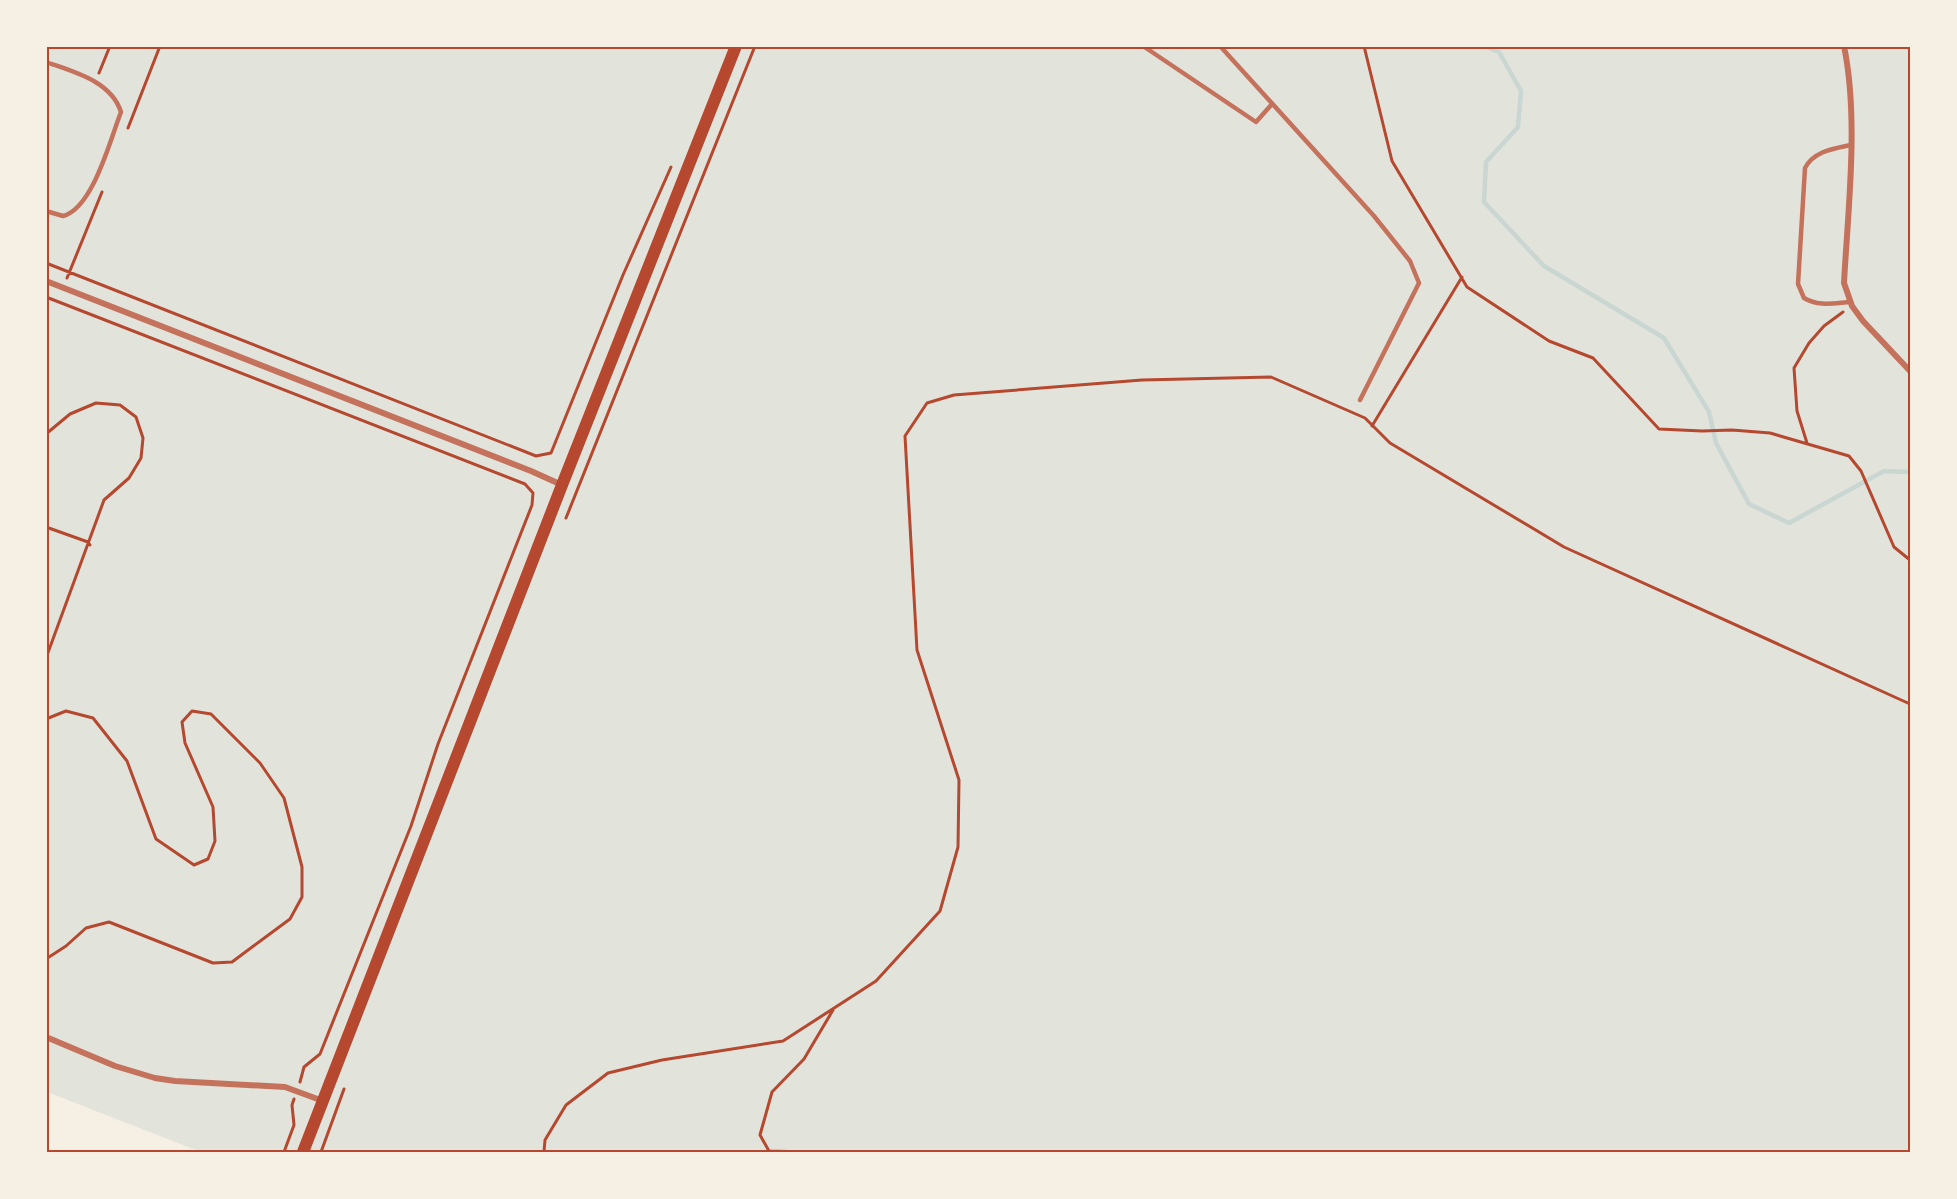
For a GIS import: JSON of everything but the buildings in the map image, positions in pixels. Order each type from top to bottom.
[{"type":"main road","points":[[303,1152],[562,485],[736,46]]},
{"type":"street","points":[[1844,46],[1849,68],[1852,118],[1844,283],[1852,304],[1863,321],[1911,371]]},
{"type":"street","points":[[46,281],[562,485]]},
{"type":"street","points":[[46,1037],[114,1066],[155,1077],[175,1081],[285,1087],[323,1101]]},
{"type":"lane","points":[[1143,46],[1256,122],[1272,104]]},
{"type":"lane","points":[[1220,46],[1374,216],[1410,261],[1419,283],[1360,400]]},
{"type":"lane","points":[[46,62],[92,80],[106,89],[114,96],[121,112],[92,189],[80,206],[63,216],[46,211]]},
{"type":"lane","points":[[1851,146],[1817,155],[1809,160],[1805,168],[1798,284],[1804,298],[1812,303],[1852,304]]},
{"type":"path","points":[[99,73],[110,46]]},
{"type":"path","points":[[566,518],[754,46]]},
{"type":"path","points":[[1364,46],[1392,161],[1467,287],[1549,341],[1593,358],[1659,429],[1770,432],[1849,456],[1861,471],[1894,547],[1911,560]]},
{"type":"path","points":[[46,263],[525,452],[542,456],[551,453],[623,275],[672,167]]},
{"type":"path","points":[[1372,426],[1462,277]]},
{"type":"path","points":[[46,297],[525,484],[533,493],[532,506],[438,744],[411,826],[320,1054],[304,1067],[292,1105],[294,1125],[284,1152]]},
{"type":"path","points":[[1807,443],[1797,411],[1794,368],[1809,343],[1824,326],[1852,304]]},
{"type":"path","points":[[544,1152],[545,1140],[566,1105],[608,1073],[662,1060],[783,1041],[876,981],[940,911],[958,847],[959,780],[917,650],[905,436],[927,403],[954,395],[1131,381],[1271,377],[1365,418],[1390,443],[1564,547],[1911,704]]},
{"type":"path","points":[[46,434],[70,414],[96,403],[120,405],[136,417],[143,438],[141,458],[129,478],[104,500],[46,658]]},
{"type":"path","points":[[99,513],[100,519]]},
{"type":"path","points":[[46,527],[89,543]]},
{"type":"path","points":[[46,719],[66,711],[93,718],[128,761],[156,839],[194,865],[208,859],[215,841],[213,807],[185,743],[182,722],[192,711],[211,714],[260,763],[284,798],[302,867],[302,897],[290,919],[232,962],[213,963],[109,922],[86,928],[66,946],[46,959]]},
{"type":"path","points":[[808,1152],[769,1151],[760,1135],[772,1092],[804,1059],[834,1009]]},
{"type":"path","points":[[321,1152],[346,1083]]},
{"type":"shaded area","points":[[46,47],[1910,47],[1910,1152],[201,1152],[47,1092]]},
{"type":"waterway","points":[[1485,46],[1499,52],[1521,91],[1518,127],[1486,162],[1484,202],[1544,266],[1664,338],[1709,412],[1716,443],[1749,504],[1789,523],[1884,471],[1910,472]]}]
